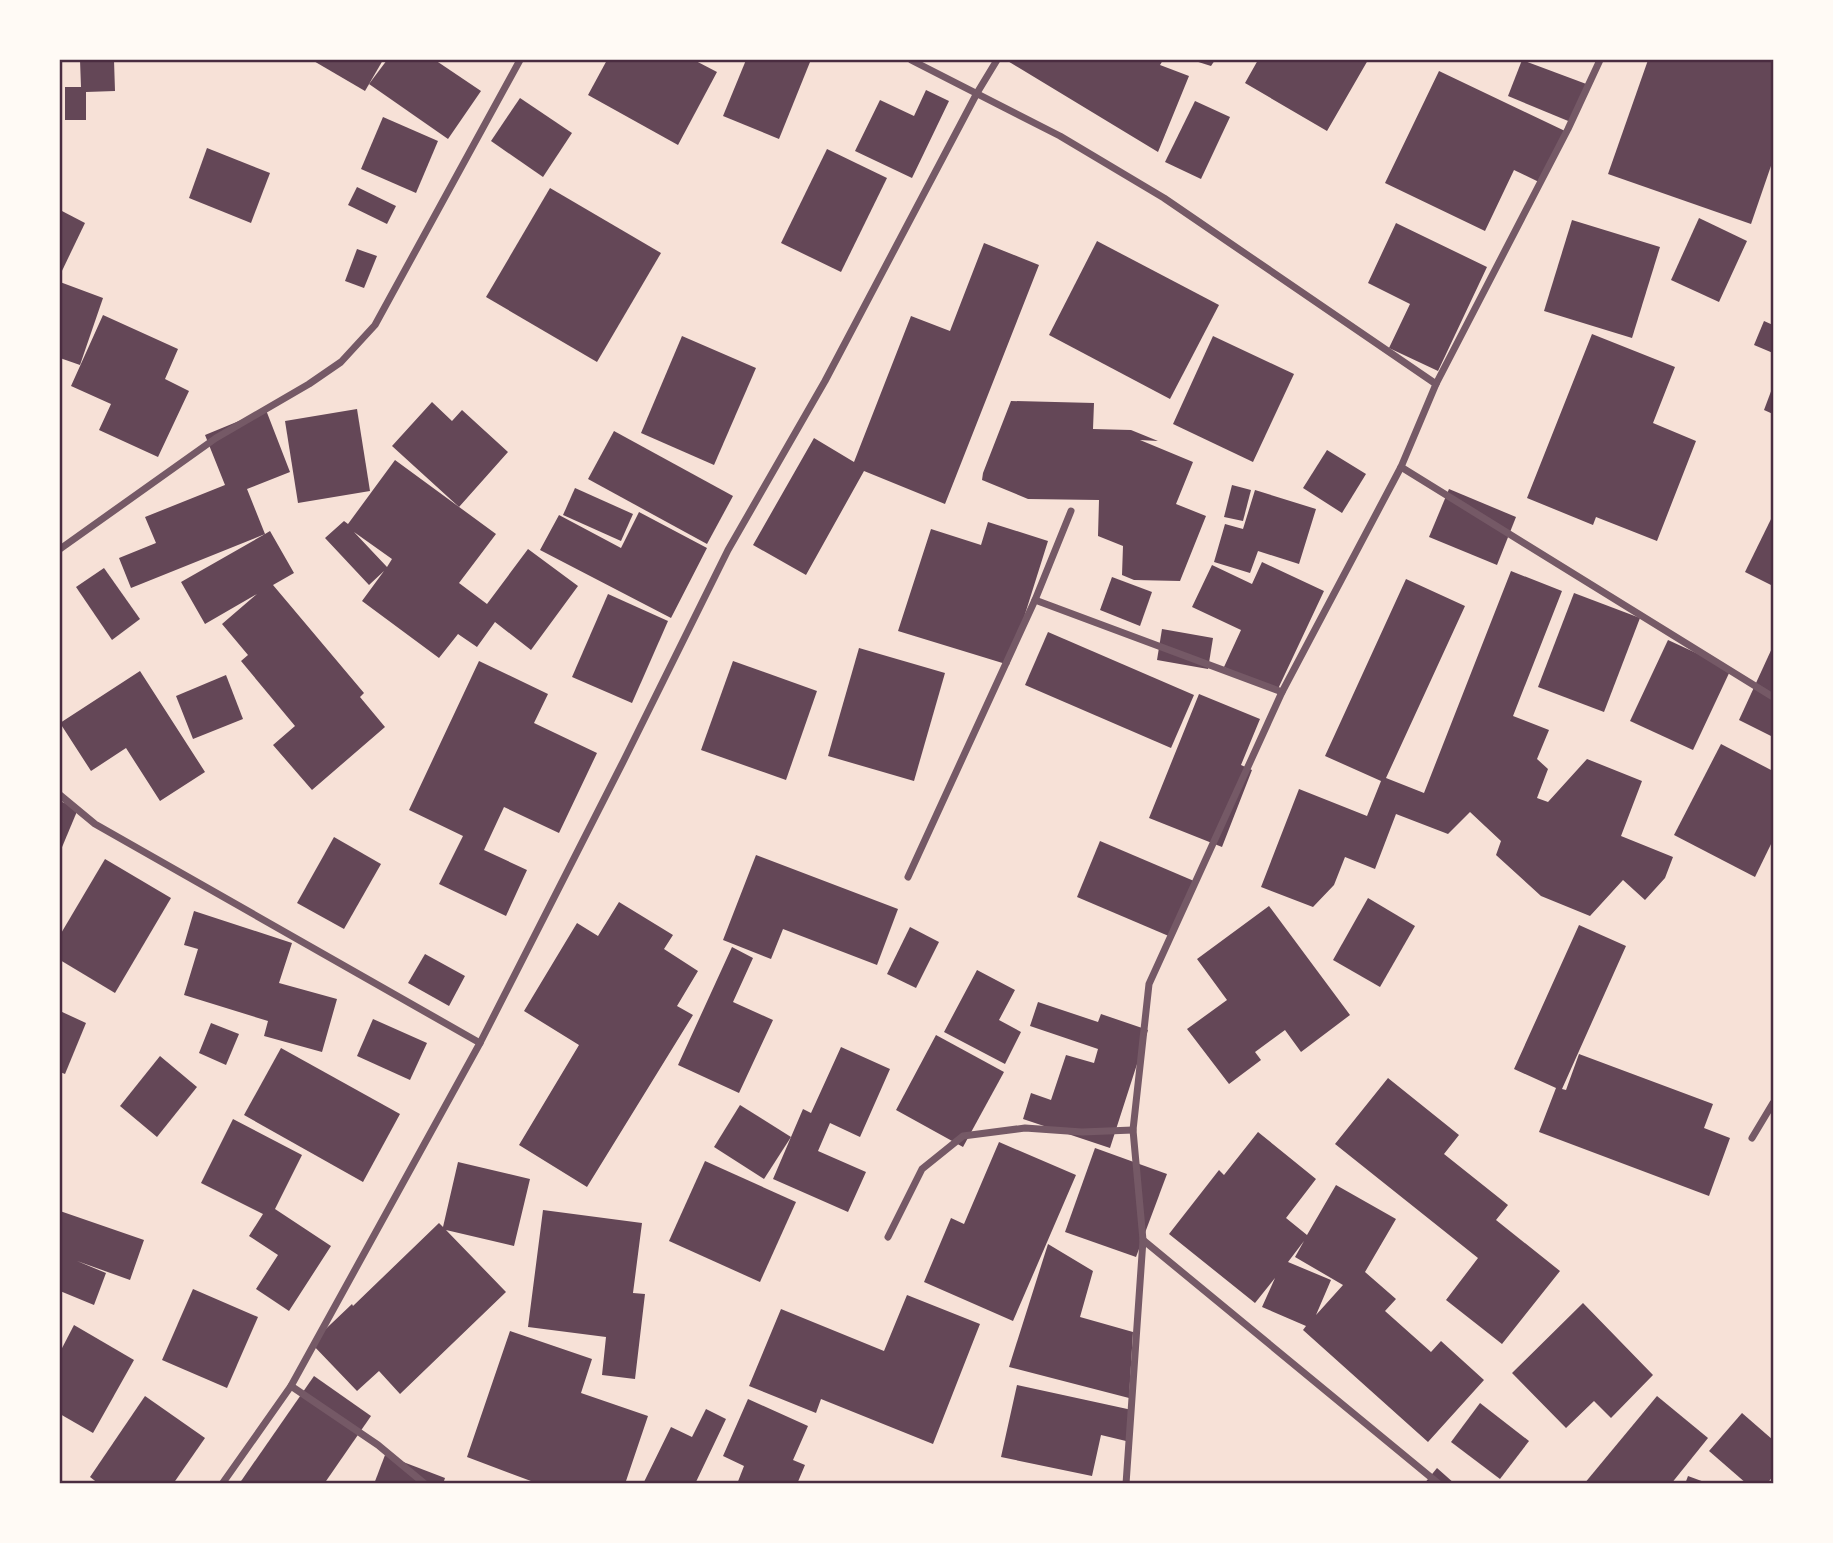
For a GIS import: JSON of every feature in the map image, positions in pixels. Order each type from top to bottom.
[{"type":"street","points":[[60,549],[216,438],[309,384],[341,362],[375,325],[520,60]]},
{"type":"street","points":[[911,60],[1060,136],[1164,198],[1436,384]]},
{"type":"street","points":[[222,1483],[291,1386],[480,1043],[727,550],[825,382],[997,60]]},
{"type":"street","points":[[1126,1483],[1143,1240],[1133,1130],[1149,984],[1282,692],[1401,467],[1436,384],[1568,129],[1600,60]]},
{"type":"street","points":[[1401,467],[1773,697]]},
{"type":"street","points":[[908,877],[1035,600],[1071,511]]},
{"type":"street","points":[[1035,600],[1282,692]]},
{"type":"street","points":[[60,795],[95,824],[480,1043]]},
{"type":"street","points":[[1752,1138],[1773,1103]]},
{"type":"street","points":[[888,1237],[922,1169],[963,1136],[1025,1128],[1082,1132],[1133,1130]]},
{"type":"street","points":[[1143,1240],[1439,1483]]},
{"type":"street","points":[[291,1386],[377,1445],[425,1483]]},
{"type":"building","points":[[80,60],[114,60],[115,91],[86,92],[86,120],[65,120],[65,87],[81,87]]},
{"type":"building","points":[[312,60],[383,60],[365,91]]},
{"type":"building","points":[[387,60],[435,60],[481,91],[448,139],[369,84]]},
{"type":"building","points":[[607,60],[694,60],[717,72],[678,145],[588,95]]},
{"type":"building","points":[[746,60],[810,62],[779,139],[723,116]]},
{"type":"building","points":[[1006,60],[1163,60],[1160,65],[1189,76],[1158,152]]},
{"type":"building","points":[[1192,60],[1215,60],[1211,66]]},
{"type":"building","points":[[1258,60],[1368,60],[1327,131],[1245,83]]},
{"type":"building","points":[[1522,60],[1589,85],[1573,123],[1508,96]]},
{"type":"building","points":[[1648,60],[1773,62],[1773,160],[1751,224],[1608,174]]},
{"type":"building","points":[[1439,71],[1565,131],[1541,183],[1514,170],[1485,231],[1385,183]]},
{"type":"building","points":[[926,90],[949,101],[912,178],[855,151],[880,100],[914,116]]},
{"type":"building","points":[[520,98],[572,133],[543,177],[491,141]]},
{"type":"building","points":[[1195,101],[1230,117],[1201,179],[1165,162]]},
{"type":"building","points":[[383,117],[438,141],[416,193],[361,169]]},
{"type":"building","points":[[207,148],[270,173],[251,223],[189,198]]},
{"type":"building","points":[[827,149],[887,178],[841,272],[781,243]]},
{"type":"building","points":[[357,187],[396,206],[387,224],[348,205]]},
{"type":"building","points":[[550,188],[661,253],[597,362],[486,297]]},
{"type":"building","points":[[60,210],[85,223],[60,275]]},
{"type":"building","points":[[1699,218],[1747,241],[1719,302],[1671,280]]},
{"type":"building","points":[[1572,220],[1660,247],[1632,338],[1544,311]]},
{"type":"building","points":[[1396,223],[1487,267],[1438,371],[1389,348],[1410,304],[1368,283]]},
{"type":"building","points":[[1097,241],[1219,305],[1170,399],[1049,335]]},
{"type":"building","points":[[984,243],[1039,265],[945,504],[864,471],[806,575],[753,545],[814,438],[854,462],[911,316],[950,331]]},
{"type":"building","points":[[357,249],[377,256],[364,288],[345,281]]},
{"type":"building","points":[[60,282],[103,298],[80,365],[60,358]]},
{"type":"building","points":[[103,315],[178,349],[165,379],[189,391],[158,457],[99,430],[111,404],[71,386]]},
{"type":"building","points":[[1764,321],[1773,325],[1773,353],[1754,345]]},
{"type":"building","points":[[1592,334],[1675,367],[1653,423],[1696,441],[1657,541],[1596,517],[1593,525],[1527,498]]},
{"type":"building","points":[[682,336],[756,368],[714,465],[641,433]]},
{"type":"building","points":[[1213,336],[1294,374],[1253,462],[1173,424]]},
{"type":"building","points":[[1773,386],[1773,414],[1764,410]]},
{"type":"building","points":[[1011,401],[1094,403],[1093,429],[1131,430],[1158,441],[1140,440],[1193,462],[1176,504],[1206,516],[1180,581],[1134,580],[1122,575],[1123,546],[1098,536],[1099,500],[1028,499],[982,480]]},
{"type":"building","points":[[432,402],[452,421],[462,410],[508,452],[459,507],[392,446]]},
{"type":"building","points":[[357,409],[370,491],[298,503],[285,421]]},
{"type":"building","points":[[266,410],[290,472],[247,489],[265,534],[131,588],[119,558],[156,543],[145,517],[225,485],[205,435]]},
{"type":"building","points":[[614,431],[733,496],[707,544],[588,479]]},
{"type":"building","points":[[1327,450],[1366,474],[1342,513],[1303,488]]},
{"type":"building","points":[[395,460],[496,534],[459,583],[487,604],[528,549],[578,586],[531,650],[495,622],[477,647],[458,634],[439,658],[362,601],[384,571],[369,585],[325,538],[344,521],[348,524]],"holes":[[[354,532],[392,559],[387,567]]]},
{"type":"building","points":[[1232,485],[1251,490],[1243,521],[1224,517]]},
{"type":"building","points":[[575,488],[633,514],[621,541],[563,515]]},
{"type":"building","points":[[1449,489],[1516,517],[1497,565],[1429,537]]},
{"type":"building","points":[[1255,490],[1316,509],[1299,564],[1258,551],[1250,573],[1214,562],[1225,524],[1243,529]]},
{"type":"building","points":[[639,512],[707,548],[671,618],[540,550],[559,515],[621,548]]},
{"type":"building","points":[[1773,515],[1773,586],[1745,572]]},
{"type":"building","points":[[988,522],[1048,541],[1009,665],[898,631],[931,529],[981,545]]},
{"type":"building","points":[[270,531],[294,573],[273,585],[364,693],[360,697],[385,727],[312,790],[273,745],[295,726],[241,661],[248,655],[222,624],[257,594],[205,624],[181,582]]},
{"type":"building","points":[[1262,562],[1324,591],[1277,691],[1224,667],[1241,630],[1192,607],[1212,565],[1252,584]]},
{"type":"building","points":[[104,568],[140,619],[112,640],[76,587]]},
{"type":"building","points":[[1511,571],[1562,591],[1513,716],[1549,730],[1537,759],[1548,769],[1537,798],[1548,802],[1587,759],[1642,781],[1621,836],[1673,857],[1665,878],[1645,900],[1623,880],[1590,916],[1541,896],[1496,855],[1501,841],[1470,812],[1448,834],[1396,814],[1375,869],[1345,857],[1334,885],[1313,907],[1261,887],[1299,789],[1367,816],[1381,781],[1325,756],[1406,579],[1465,606],[1386,778],[1424,793]]},
{"type":"building","points":[[1112,577],[1152,592],[1140,626],[1100,610]]},
{"type":"building","points":[[1574,593],[1640,618],[1604,712],[1538,687]]},
{"type":"building","points":[[608,594],[668,621],[632,703],[572,677]]},
{"type":"building","points":[[1162,629],[1213,638],[1208,669],[1157,660]]},
{"type":"building","points":[[1048,632],[1194,695],[1171,748],[1025,685]]},
{"type":"building","points":[[1668,640],[1731,669],[1693,750],[1630,721]]},
{"type":"building","points":[[1773,646],[1773,737],[1739,720]]},
{"type":"building","points":[[859,648],[945,673],[914,781],[828,756]]},
{"type":"building","points":[[479,661],[548,694],[534,723],[597,753],[559,833],[504,807],[484,850],[527,870],[506,916],[439,884],[463,836],[409,810]]},
{"type":"building","points":[[733,661],[817,691],[786,780],[701,750]]},
{"type":"building","points":[[140,671],[205,772],[160,801],[126,748],[91,771],[60,723]]},
{"type":"building","points":[[226,675],[243,719],[193,739],[176,696]]},
{"type":"building","points":[[1199,694],[1260,719],[1241,765],[1252,770],[1222,847],[1149,818]]},
{"type":"building","points":[[1721,744],[1773,771],[1773,840],[1755,877],[1674,835]]},
{"type":"building","points":[[60,801],[78,809],[60,852]]},
{"type":"building","points":[[334,837],[381,864],[344,929],[297,903]]},
{"type":"building","points":[[1100,841],[1194,881],[1171,937],[1077,897]]},
{"type":"building","points":[[756,855],[898,909],[877,965],[783,929],[771,959],[723,940]]},
{"type":"building","points":[[105,859],[171,898],[115,993],[60,960],[60,935]]},
{"type":"building","points":[[1368,898],[1415,926],[1380,987],[1333,960]]},
{"type":"building","points":[[619,902],[673,935],[664,949],[698,971],[677,1006],[693,1015],[587,1187],[519,1145],[579,1045],[524,1011],[577,923],[598,936]]},
{"type":"building","points":[[1269,906],[1350,1015],[1301,1052],[1285,1030],[1255,1052],[1261,1060],[1229,1084],[1187,1029],[1227,1000],[1197,959]]},
{"type":"building","points":[[194,911],[292,943],[279,983],[337,999],[322,1052],[264,1036],[268,1021],[184,995],[198,949],[184,945]]},
{"type":"building","points":[[1579,925],[1626,946],[1562,1089],[1566,1090],[1579,1054],[1713,1104],[1704,1128],[1730,1138],[1709,1196],[1539,1132],[1556,1088],[1514,1069]]},
{"type":"building","points":[[910,927],[939,942],[916,988],[887,974]]},
{"type":"building","points":[[732,947],[753,958],[733,1002],[773,1020],[739,1093],[678,1065]]},
{"type":"building","points":[[425,954],[465,976],[449,1006],[408,983]]},
{"type":"building","points":[[977,970],[1015,990],[999,1020],[1021,1032],[1005,1064],[944,1032]]},
{"type":"building","points":[[1038,1002],[1098,1022],[1101,1014],[1148,1030],[1110,1148],[1023,1119],[1031,1093],[1051,1100],[1066,1055],[1094,1063],[1098,1049],[1030,1026]]},
{"type":"building","points":[[60,1011],[86,1023],[65,1074],[60,1072]]},
{"type":"building","points":[[373,1019],[427,1043],[410,1080],[357,1056]]},
{"type":"building","points":[[211,1023],[239,1034],[226,1065],[199,1053]]},
{"type":"building","points":[[936,1035],[1004,1072],[963,1147],[896,1110]]},
{"type":"building","points":[[841,1047],[890,1069],[860,1137],[830,1123],[818,1151],[866,1172],[848,1212],[773,1179],[803,1109],[811,1113]]},
{"type":"building","points":[[281,1048],[400,1114],[363,1182],[244,1115]]},
{"type":"building","points":[[160,1056],[197,1087],[157,1137],[120,1106]]},
{"type":"building","points":[[1388,1078],[1459,1135],[1444,1154],[1508,1205],[1496,1220],[1560,1271],[1502,1344],[1446,1300],[1478,1258],[1335,1144]]},
{"type":"building","points":[[740,1105],[791,1137],[764,1179],[714,1147]]},
{"type":"building","points":[[233,1119],[302,1155],[275,1209],[331,1246],[289,1311],[256,1289],[278,1255],[249,1236],[263,1214],[201,1183]]},
{"type":"building","points":[[1258,1132],[1316,1179],[1286,1218],[1307,1235],[1336,1185],[1396,1219],[1365,1272],[1396,1299],[1385,1311],[1431,1352],[1441,1341],[1484,1380],[1428,1442],[1303,1330],[1306,1326],[1262,1307],[1275,1278],[1255,1303],[1169,1234],[1219,1170],[1224,1175]],"holes":[[[1304,1241],[1295,1257],[1343,1285],[1316,1315],[1331,1280],[1288,1262]]]},
{"type":"building","points":[[999,1142],[1076,1175],[1013,1321],[924,1282],[951,1218],[964,1224]]},
{"type":"building","points":[[1095,1148],[1167,1174],[1136,1257],[1065,1232]]},
{"type":"building","points":[[705,1161],[796,1202],[760,1282],[669,1241]]},
{"type":"building","points":[[458,1162],[530,1179],[514,1246],[446,1230],[506,1292],[400,1394],[379,1371],[357,1391],[311,1343],[439,1223],[443,1227]]},
{"type":"building","points":[[543,1210],[642,1223],[633,1293],[645,1294],[635,1379],[602,1375],[606,1337],[528,1327]]},
{"type":"building","points":[[60,1211],[144,1240],[130,1280],[77,1261],[106,1273],[94,1305],[60,1291]]},
{"type":"building","points":[[1048,1244],[1093,1271],[1080,1317],[1133,1332],[1129,1398],[1009,1367]]},
{"type":"building","points":[[193,1289],[258,1317],[227,1388],[162,1360]]},
{"type":"building","points":[[907,1295],[980,1324],[933,1444],[821,1399],[816,1413],[749,1386],[781,1309],[884,1351]]},
{"type":"building","points":[[1583,1303],[1653,1375],[1611,1418],[1594,1401],[1566,1428],[1512,1373]]},
{"type":"building","points":[[74,1325],[134,1360],[93,1433],[60,1414],[60,1352]]},
{"type":"building","points":[[510,1331],[592,1359],[581,1393],[648,1416],[625,1484],[539,1484],[467,1457]]},
{"type":"building","points":[[314,1376],[371,1416],[324,1484],[239,1484]]},
{"type":"building","points":[[1017,1385],[1132,1410],[1126,1441],[1101,1435],[1092,1476],[1001,1457]]},
{"type":"building","points":[[145,1396],[205,1438],[173,1484],[99,1484],[90,1477]]},
{"type":"building","points":[[1657,1396],[1708,1438],[1671,1484],[1584,1484]]},
{"type":"building","points":[[748,1399],[808,1426],[793,1460],[805,1465],[797,1484],[737,1484],[744,1466],[723,1456]]},
{"type":"building","points":[[1480,1403],[1529,1441],[1500,1479],[1451,1442]]},
{"type":"building","points":[[706,1409],[726,1419],[695,1484],[643,1484],[671,1427],[692,1437]]},
{"type":"building","points":[[1742,1413],[1773,1440],[1773,1476],[1767,1484],[1747,1484],[1709,1451]]},
{"type":"building","points":[[385,1455],[445,1478],[443,1484],[374,1484]]},
{"type":"building","points":[[1437,1468],[1455,1484],[1424,1484]]},
{"type":"building","points":[[1688,1476],[1707,1483],[1707,1484],[1685,1484]]}]
